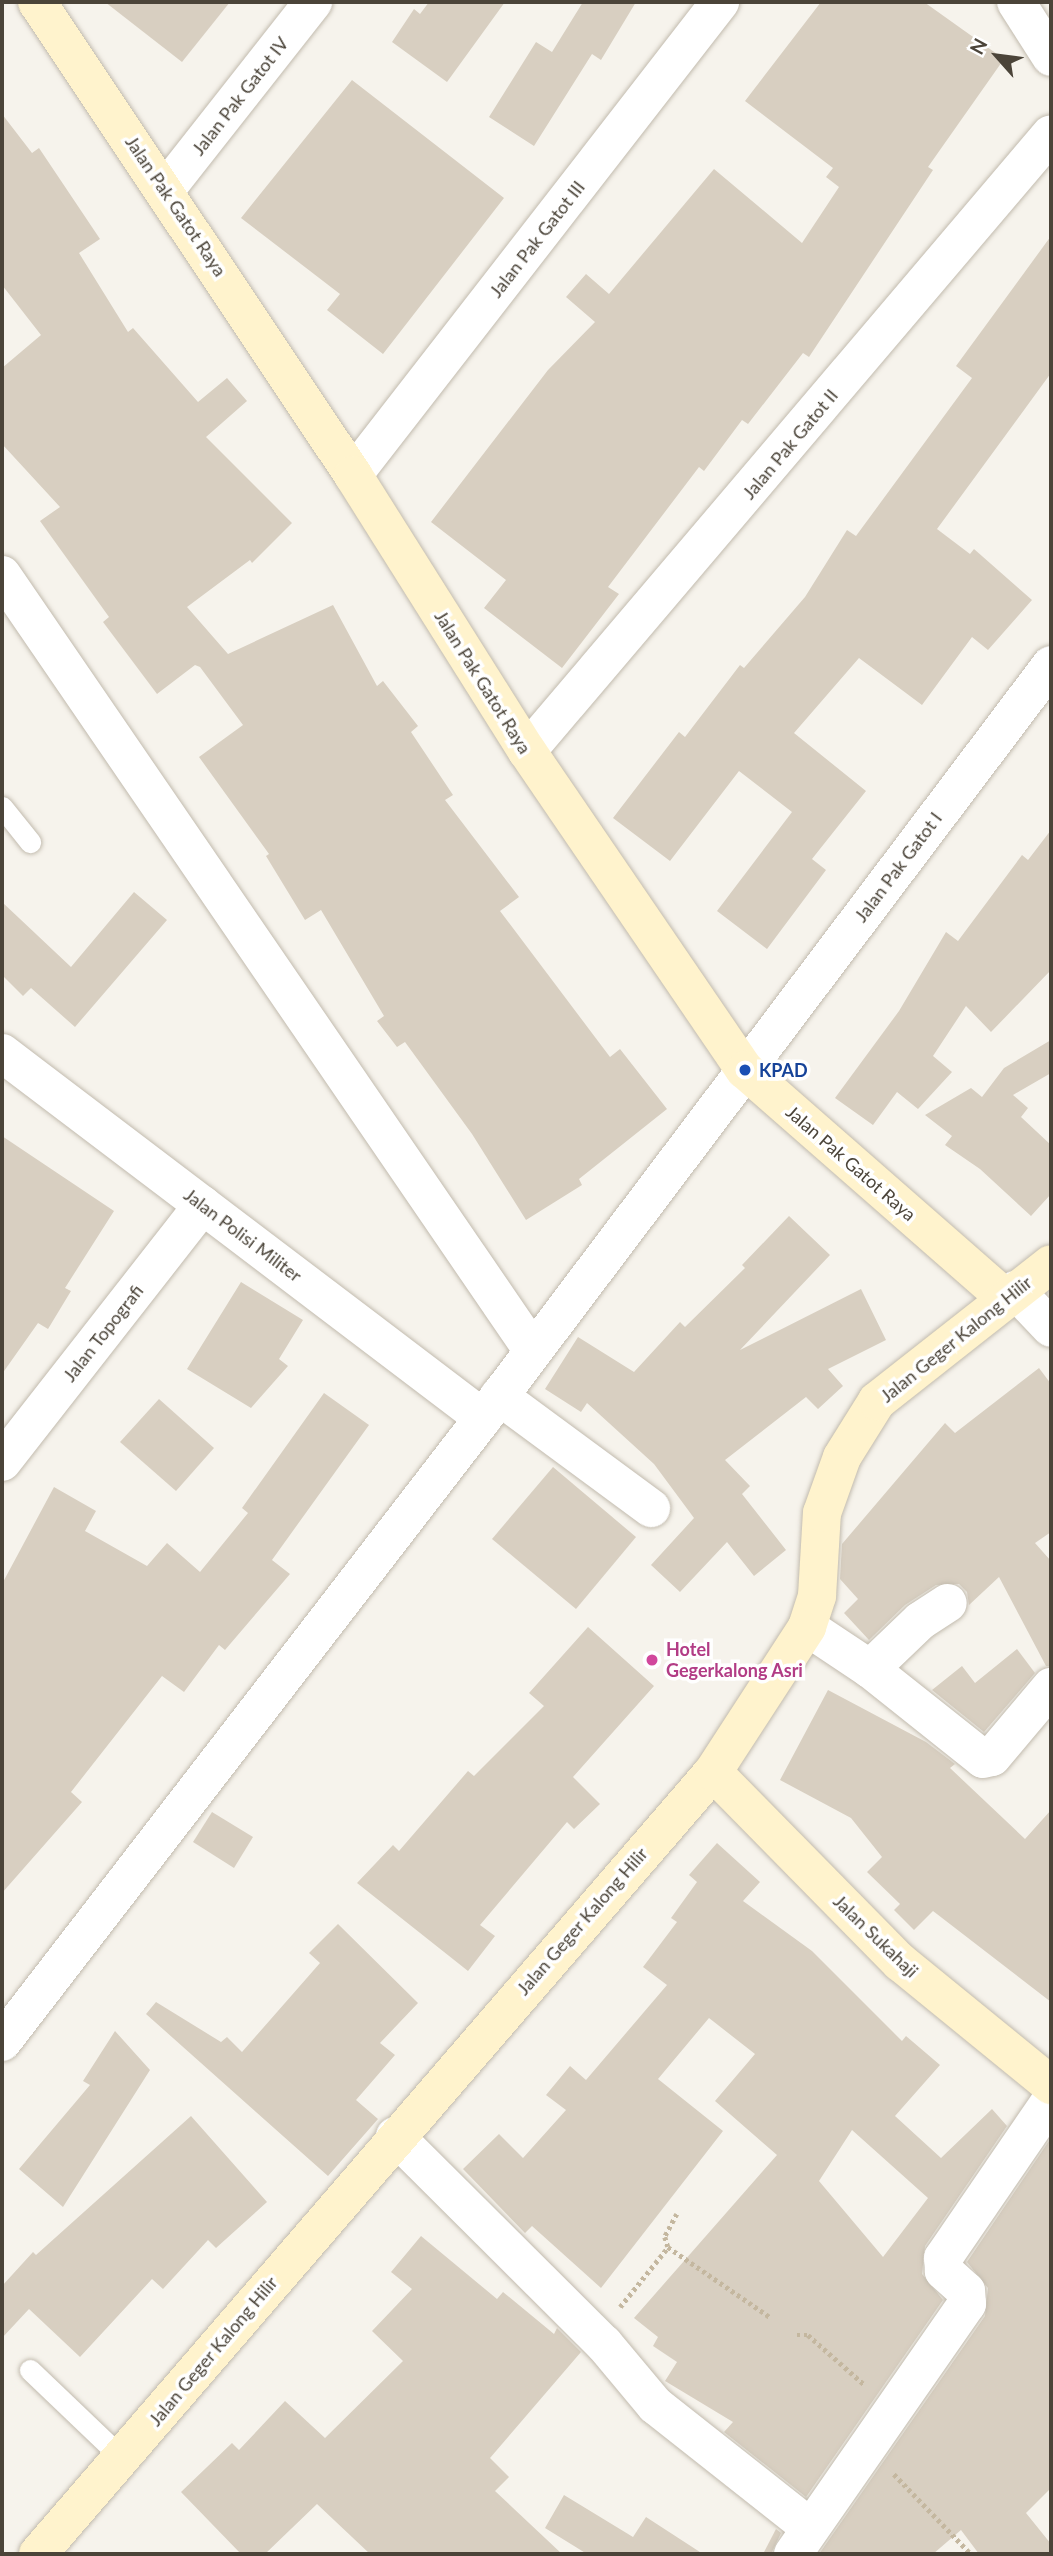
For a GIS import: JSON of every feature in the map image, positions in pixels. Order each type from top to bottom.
[{"type":"street","name":"Jalan Pak Gatot Raya","points":[[37,2],[166,190],[353,475],[527,751],[745,1070],[1010,1294]]},
{"type":"street","name":"Jalan Pak Gatot IV","points":[[166,190],[313,2]]},
{"type":"street","name":"Jalan Pak Gatot III","points":[[353,475],[720,2]]},
{"type":"street","points":[[1016,2],[1051,57]]},
{"type":"street","name":"Jalan Pak Gatot II","points":[[527,751],[1051,134]]},
{"type":"street","points":[[5,587],[533,1351]]},
{"type":"street","name":"Jalan Pak Gatot I","points":[[2,2042],[491,1407],[1051,665]]},
{"type":"street","name":"Jalan Polisi Militer","points":[[2,1053],[203,1205],[491,1407],[651,1508]]},
{"type":"street","name":"Jalan Topografi","points":[[2,1462],[203,1205]]},
{"type":"street","name":"Jalan Geger Kalong Hilir","points":[[38,2554],[395,2136],[713,1772],[807,1627],[817,1596],[819,1522],[856,1429],[877,1401],[1051,1264]]},
{"type":"street","points":[[1010,1294],[1051,1328]]},
{"type":"street","points":[[870,1669],[920,1621],[948,1603]]},
{"type":"street","points":[[807,1627],[870,1669],[983,1759],[992,1757],[1051,1687]]},
{"type":"street","name":"Jalan Sukahaji","points":[[713,1772],[900,1962],[1051,2085]]},
{"type":"street","points":[[395,2136],[596,2337],[655,2405],[800,2540],[967,2304],[966,2291],[944,2271],[943,2258],[1051,2099]]},
{"type":"lane","points":[[2,807],[30,842]]},
{"type":"lane","points":[[30,2370],[122,2458]]},
{"type":"path","points":[[677,2214],[665,2237],[668,2247],[770,2317]]},
{"type":"path","points":[[596,2337],[668,2247]]},
{"type":"path","points":[[797,2335],[808,2335],[892,2409]]},
{"type":"path","points":[[864,2449],[918,2495],[971,2554]]},
{"type":"building","points":[[105,2],[230,2],[182,62]]},
{"type":"building","points":[[429,2],[505,2],[447,82],[392,42],[414,9],[420,14]]},
{"type":"building","points":[[583,2],[636,2],[601,60],[592,54],[534,146],[489,117],[536,42],[552,52]]},
{"type":"building","points":[[821,2],[924,2],[1004,59],[928,167],[933,170],[809,357],[803,353],[748,424],[742,420],[704,471],[699,467],[608,587],[619,594],[562,668],[484,608],[506,580],[431,522],[548,370],[595,322],[566,297],[586,274],[609,294],[714,169],[802,243],[839,187],[826,177],[833,168],[745,101]]},
{"type":"building","points":[[352,80],[504,198],[383,354],[327,310],[340,294],[241,218]]},
{"type":"building","points":[[2,114],[32,153],[39,148],[100,239],[79,253],[128,332],[133,328],[198,402],[227,378],[247,401],[206,437],[292,523],[252,563],[250,560],[187,607],[228,654],[333,605],[377,686],[383,681],[418,726],[411,732],[453,795],[445,800],[519,897],[500,911],[610,1057],[620,1049],[667,1109],[579,1179],[582,1185],[526,1220],[472,1134],[405,1042],[397,1047],[377,1021],[384,1016],[321,910],[305,920],[266,856],[269,854],[199,757],[243,725],[200,667],[195,665],[157,694],[103,622],[109,617],[40,521],[60,507],[2,444],[2,368],[41,335],[2,285]]},
{"type":"building","points":[[1051,236],[1051,373],[937,529],[970,554],[974,549],[1032,600],[988,650],[972,637],[922,705],[859,658],[794,733],[866,791],[812,859],[826,870],[767,949],[717,911],[792,812],[739,771],[670,861],[613,818],[679,732],[685,737],[740,665],[744,668],[805,597],[847,530],[856,536],[972,378],[956,366]]},
{"type":"building","points":[[1051,830],[1051,970],[991,1032],[966,1006],[933,1056],[952,1072],[918,1109],[897,1092],[873,1125],[835,1098],[899,1011],[946,932],[958,941],[1022,855],[1028,860]]},
{"type":"building","points":[[134,892],[167,920],[75,1027],[31,988],[23,996],[2,975],[2,902],[71,967]]},
{"type":"building","points":[[1051,1040],[1051,1073],[1013,1095],[1028,1108],[1021,1117],[1051,1145],[1051,1194],[1031,1216],[980,1169],[945,1145],[952,1136],[925,1115],[971,1088],[982,1097],[1004,1068]]},
{"type":"building","points":[[2,1136],[114,1211],[65,1288],[71,1291],[48,1329],[38,1323],[2,1374]]},
{"type":"building","points":[[789,1216],[830,1255],[740,1350],[861,1289],[886,1340],[828,1369],[843,1386],[818,1409],[806,1397],[725,1460],[750,1486],[742,1494],[786,1550],[754,1576],[727,1542],[680,1592],[651,1565],[694,1518],[654,1464],[587,1403],[581,1412],[545,1389],[578,1337],[634,1372],[680,1322],[685,1327],[745,1268],[742,1265]]},
{"type":"building","points":[[241,1282],[303,1320],[279,1359],[288,1366],[251,1408],[187,1369]]},
{"type":"building","points":[[1039,1368],[1051,1384],[1051,1532],[1035,1543],[1051,1561],[1051,1666],[1046,1666],[999,1577],[969,1605],[967,1592],[959,1584],[936,1585],[905,1605],[869,1640],[844,1613],[858,1599],[840,1579],[842,1544],[945,1423],[955,1433]]},
{"type":"building","points":[[324,1393],[369,1425],[272,1560],[290,1574],[225,1650],[219,1645],[184,1692],[162,1676],[71,1792],[82,1802],[2,1893],[2,1584],[54,1487],[96,1511],[85,1531],[147,1566],[167,1543],[200,1572],[248,1513],[242,1508]]},
{"type":"building","points":[[159,1399],[214,1448],[176,1491],[120,1442]]},
{"type":"building","points":[[553,1467],[636,1537],[576,1609],[492,1539]]},
{"type":"building","points":[[588,1627],[654,1686],[573,1777],[600,1804],[574,1829],[567,1822],[480,1925],[495,1936],[468,1971],[357,1883],[393,1845],[399,1851],[468,1771],[474,1776],[544,1706],[529,1693]]},
{"type":"building","points":[[1017,1649],[1035,1673],[984,1732],[932,1690],[962,1666],[975,1683]]},
{"type":"building","points":[[828,1690],[926,1742],[955,1764],[950,1768],[1025,1839],[1051,1810],[1051,2002],[933,1911],[914,1930],[894,1910],[900,1904],[867,1872],[882,1857],[851,1818],[780,1780]]},
{"type":"building","points":[[212,1812],[253,1837],[234,1868],[193,1842]]},
{"type":"building","points":[[717,1843],[760,1882],[743,1901],[812,1951],[902,2041],[906,2036],[940,2065],[895,2116],[941,2158],[992,2109],[1007,2126],[925,2246],[922,2274],[943,2300],[806,2497],[724,2432],[733,2422],[665,2381],[677,2362],[653,2346],[658,2337],[634,2318],[777,2155],[715,2101],[755,2054],[709,2018],[658,2079],[723,2131],[601,2288],[532,2226],[525,2233],[463,2169],[499,2134],[523,2158],[566,2110],[546,2095],[570,2066],[586,2080],[667,1985],[643,1967],[677,1922],[671,1918],[697,1882],[689,1875]],"holes":[[[852,2130],[928,2198],[883,2257],[819,2181]]]},
{"type":"building","points":[[338,1924],[418,2003],[380,2043],[395,2055],[356,2100],[378,2119],[328,2176],[146,2014],[156,2002],[221,2042],[227,2037],[242,2052],[320,1963],[309,1953]]},
{"type":"building","points":[[115,2031],[150,2070],[63,2207],[19,2169],[90,2085],[83,2081]]},
{"type":"building","points":[[191,2116],[267,2202],[216,2248],[208,2240],[163,2289],[152,2279],[80,2357],[29,2309],[2,2338],[2,2286],[33,2252],[36,2255]]},
{"type":"building","points":[[1051,2138],[1051,2488],[1026,2513],[1051,2544],[1051,2554],[979,2554],[961,2530],[933,2554],[819,2554],[985,2316],[988,2288],[967,2262]]},
{"type":"building","points":[[421,2236],[497,2299],[503,2292],[554,2334],[557,2328],[581,2352],[490,2458],[509,2477],[495,2491],[562,2554],[370,2554],[317,2504],[265,2554],[241,2554],[181,2492],[232,2443],[239,2450],[285,2401],[325,2438],[403,2361],[372,2331],[412,2289],[391,2272]]},
{"type":"building","points":[[564,2495],[633,2537],[646,2517],[703,2554],[587,2554],[545,2528]]},
{"type":"building","points":[[776,2529],[781,2533],[771,2554],[763,2554]]},
{"type":"place","name":"KPAD","points":[[745,1070]]},
{"type":"place","name":"Hotel Gegerkalong Asri","points":[[652,1660]]}]
